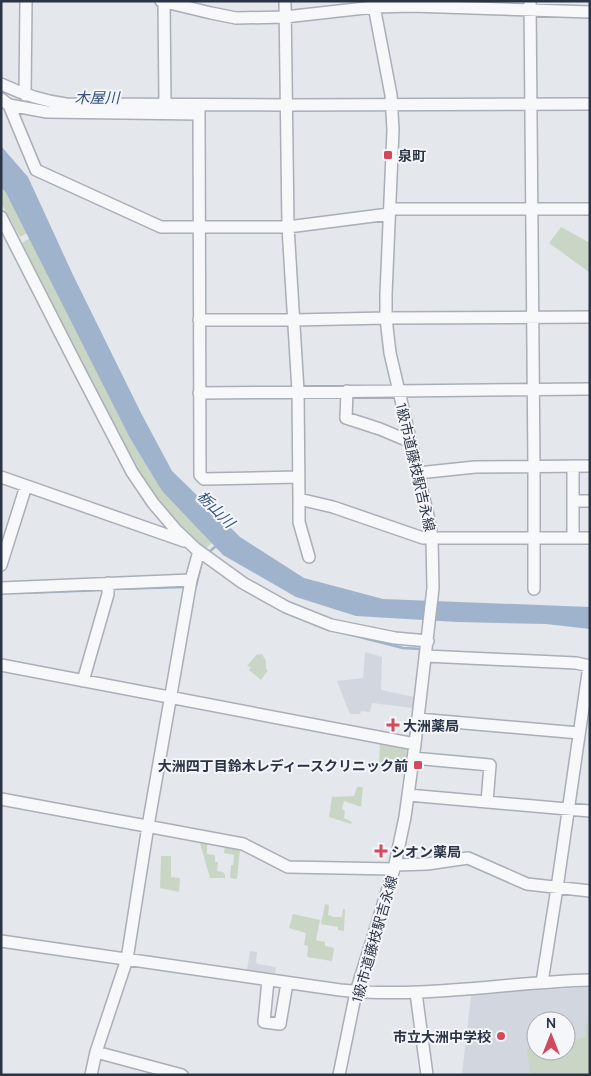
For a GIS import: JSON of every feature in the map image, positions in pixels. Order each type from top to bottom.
[{"type":"street","points":[[25,95],[26,1]]},
{"type":"street","points":[[285,1],[288,227],[298,392],[299,522],[309,557]]},
{"type":"street","points":[[165,104],[163,2],[236,18],[285,17],[374,4],[412,6],[530,6],[590,12]]},
{"type":"street","name":"1級市道藤枝駅吉永線","points":[[339,1075],[356,992],[402,839],[414,758],[434,588],[432,538],[429,520],[398,391],[390,353],[386,318],[393,130],[391,95],[374,4]]},
{"type":"street","points":[[530,6],[534,588]]},
{"type":"street","points":[[1,84],[25,95],[66,104],[165,104],[199,109]]},
{"type":"street","points":[[5,102],[47,112],[286,105],[590,104]]},
{"type":"street","points":[[5,102],[36,170],[160,227],[288,227],[390,212],[590,209]]},
{"type":"street","points":[[199,109],[200,475],[204,479],[298,477]]},
{"type":"street","points":[[1,217],[132,472],[153,503],[188,542],[244,583],[286,607],[331,625],[395,638],[428,638]]},
{"type":"street","points":[[199,320],[590,317]]},
{"type":"street","points":[[199,393],[590,389]]},
{"type":"street","points":[[347,391],[346,418],[411,442]]},
{"type":"street","points":[[573,466],[574,538]]},
{"type":"street","points":[[418,474],[475,467],[590,466]]},
{"type":"street","points":[[1,477],[188,542]]},
{"type":"street","points":[[1,565],[26,486]]},
{"type":"street","points":[[299,499],[333,507],[423,538],[590,538]]},
{"type":"street","points":[[574,501],[590,501]]},
{"type":"street","points":[[91,1075],[96,1052],[127,960],[148,826],[191,580],[199,551]]},
{"type":"street","points":[[1,588],[108,587],[191,580]]},
{"type":"street","points":[[83,680],[108,587]]},
{"type":"street","points":[[426,656],[576,663],[589,666],[542,982]]},
{"type":"street","points":[[1,665],[415,744]]},
{"type":"street","points":[[418,719],[579,733]]},
{"type":"street","points":[[414,758],[490,765],[488,802]]},
{"type":"street","points":[[408,795],[590,811]]},
{"type":"street","points":[[1,799],[244,844],[288,867],[394,867],[468,858],[527,884],[590,892]]},
{"type":"street","points":[[1,941],[370,993],[416,993],[542,982],[590,980]]},
{"type":"street","points":[[268,980],[264,1022],[280,1024],[287,982]]},
{"type":"street","points":[[416,993],[427,1075]]},
{"type":"street","points":[[96,1052],[182,1075]]},
{"type":"shaded area","points":[[365,652],[382,657],[381,690],[414,697],[413,708],[372,703],[370,712],[361,711],[360,714],[350,714],[337,681],[363,678]]},
{"type":"shaded area","points":[[250,951],[257,952],[256,963],[276,967],[275,974],[247,970]]},
{"type":"shaded area","name":"市立大洲中学校","points":[[590,987],[590,1075],[462,1075],[471,996]]},
{"type":"green space","points":[[1,187],[27,233],[20,237],[1,203]]},
{"type":"green space","points":[[561,227],[590,243],[589,272],[549,243]]},
{"type":"green space","points":[[30,238],[72,323],[162,491],[212,543],[205,549],[172,517],[139,475],[22,243]]},
{"type":"green space","points":[[262,654],[266,661],[266,669],[268,670],[261,680],[249,670],[251,667],[247,666],[256,655]]},
{"type":"green space","points":[[380,742],[407,747],[404,768],[379,768]]},
{"type":"green space","points":[[357,787],[363,787],[361,807],[344,801],[342,809],[345,811],[344,818],[352,822],[351,824],[329,817],[332,797],[354,796]]},
{"type":"green space","points":[[200,843],[207,844],[207,854],[215,855],[215,862],[218,862],[217,871],[223,872],[225,878],[210,878]]},
{"type":"green space","points":[[225,847],[240,849],[237,879],[230,878],[234,855],[224,853]]},
{"type":"green space","points":[[161,856],[171,856],[171,877],[180,878],[179,892],[160,888]]},
{"type":"green space","points":[[325,904],[329,905],[328,915],[332,917],[342,917],[343,909],[345,909],[344,931],[338,930],[338,927],[321,924]]},
{"type":"green space","points":[[293,914],[320,920],[316,940],[325,942],[325,946],[334,948],[332,961],[307,957],[308,946],[304,945],[306,933],[289,928]]},
{"type":"green space","points":[[590,1023],[590,1075],[530,1075],[528,1061],[576,1061],[576,1039],[586,1037],[585,1024]]},
{"type":"water","points":[[1,146],[28,177],[73,275],[141,413],[172,471],[240,537],[304,578],[383,599],[590,607],[590,629],[546,624],[457,622],[356,616],[296,597],[223,555],[162,491],[130,438],[6,193],[1,187]]},
{"type":"waterway","points":[[209,552],[216,546]]},
{"type":"waterway","points":[[194,587],[196,586],[202,561]]},
{"type":"waterway","points":[[110,589],[186,587]]},
{"type":"waterway","points":[[20,593],[105,590]]},
{"type":"waterway","points":[[340,632],[403,648],[421,649]]},
{"type":"place","name":"泉町","points":[[388,155]]},
{"type":"place","name":"大洲薬局","points":[[393,725]]},
{"type":"place","name":"大洲四丁目鈴木レディースクリニック前","points":[[418,765]]},
{"type":"place","name":"シオン薬局","points":[[381,851]]},
{"type":"place","name":"市立大洲中学校","points":[[501,1036]]},
{"type":"water label","name":"木屋川","points":[[97,97]]},
{"type":"water label","name":"栃山川","points":[[216,509]]}]
